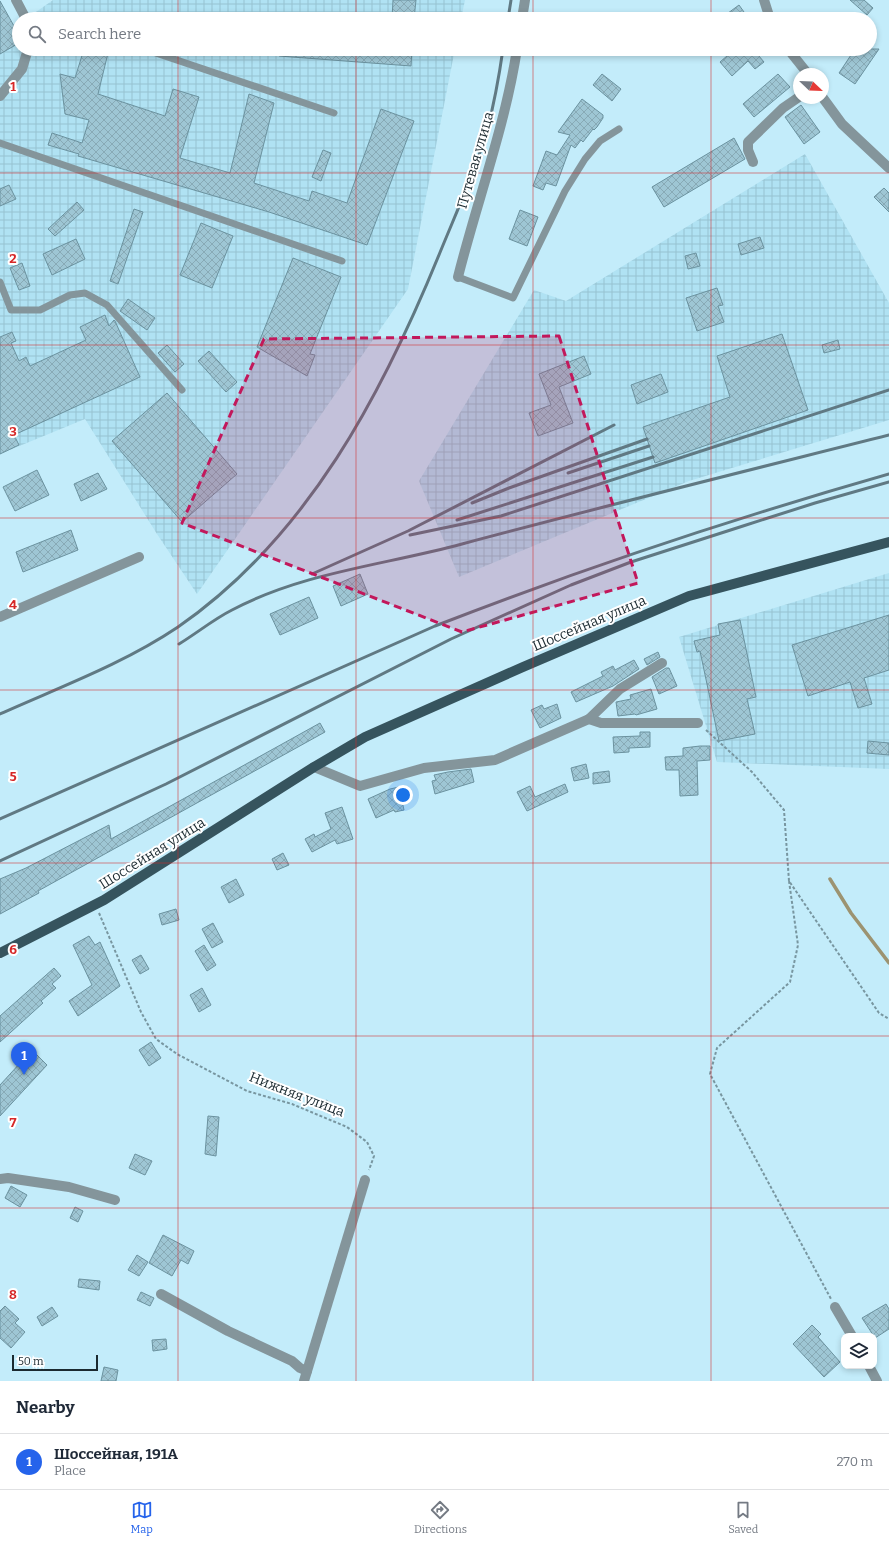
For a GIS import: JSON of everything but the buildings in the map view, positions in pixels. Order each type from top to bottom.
[{"type":"main road","name":"Шоссейная улица","points":[[0,953],[95,904],[364,737],[522,666],[689,596],[889,542]]},
{"type":"street","points":[[16,0],[22,12]]},
{"type":"street","points":[[523,12],[525,0]]},
{"type":"street","points":[[764,0],[768,12]]},
{"type":"street","points":[[0,96],[22,69],[26,56]]},
{"type":"street","name":"Путевая улица","points":[[458,278],[469,231],[496,146],[515,56]]},
{"type":"street","points":[[794,56],[803,68]]},
{"type":"street","points":[[753,162],[748,150],[748,142],[783,108],[793,101]]},
{"type":"street","points":[[827,104],[842,124],[889,168]]},
{"type":"street","points":[[0,617],[139,557]]},
{"type":"street","points":[[314,767],[360,786],[424,768],[495,760],[589,719],[620,689],[662,663]]},
{"type":"street","points":[[589,719],[601,723],[698,723]]},
{"type":"street","points":[[0,1179],[8,1178],[69,1187],[115,1200]]},
{"type":"street","points":[[306,1376],[365,1180]]},
{"type":"street","points":[[161,1294],[228,1331],[292,1361],[306,1376]]},
{"type":"street","points":[[835,1307],[850,1333]]},
{"type":"street","points":[[871,1369],[877,1381]]},
{"type":"lane","points":[[165,56],[334,112]]},
{"type":"lane","points":[[458,278],[513,298],[565,191],[584,160],[600,141],[619,129]]},
{"type":"lane","points":[[0,143],[342,261]]},
{"type":"lane","points":[[0,282],[12,310],[40,310],[70,295],[85,293],[107,305],[182,390]]},
{"type":"path","points":[[698,723],[752,772],[784,810],[789,881],[798,945],[790,982],[717,1048],[710,1074],[835,1307]]},
{"type":"path","points":[[789,881],[879,1013],[889,1019]]},
{"type":"path","name":"Нижняя улица","points":[[95,904],[141,1012],[156,1039],[177,1054],[247,1091],[292,1104],[346,1128],[367,1142],[374,1156],[365,1180]]},
{"type":"highlighted area","points":[[559,336],[638,583],[462,632],[182,523],[264,339]]},
{"type":"shaded area","points":[[53,0],[465,0],[462,12],[36,12]]},
{"type":"shaded area","points":[[0,27],[4,35],[12,29],[12,56],[454,56],[408,289],[197,594],[157,534],[85,419],[0,454]]},
{"type":"shaded area","points":[[805,154],[889,303],[889,420],[689,481],[459,577],[419,481],[534,290],[566,301]]},
{"type":"shaded area","points":[[889,573],[889,769],[717,762],[679,637]]},
{"type":"waterway","points":[[830,879],[851,913],[889,963]]},
{"type":"railway","points":[[509,12],[511,0]]},
{"type":"railway","points":[[0,714],[113,664],[178,627],[224,591],[266,550],[303,506],[336,458],[367,408],[394,357],[418,304],[466,191],[477,161],[487,131],[502,56]]},
{"type":"railway","points":[[410,535],[501,516],[889,390]]},
{"type":"railway","points":[[312,574],[408,531],[614,425]]},
{"type":"railway","points":[[179,644],[232,610],[259,597],[316,578],[433,551],[889,435]]},
{"type":"railway","points":[[472,503],[509,488],[647,439]]},
{"type":"railway","points":[[568,473],[649,446]]},
{"type":"railway","points":[[457,520],[653,457]]},
{"type":"railway","points":[[0,819],[435,626],[547,584],[660,545],[774,508],[889,474]]},
{"type":"railway","points":[[0,861],[166,784],[451,639],[571,585],[631,562],[815,503],[889,482]]},
{"type":"place","name":"Шоссейная, 191А","points":[[24,1075]]}]
